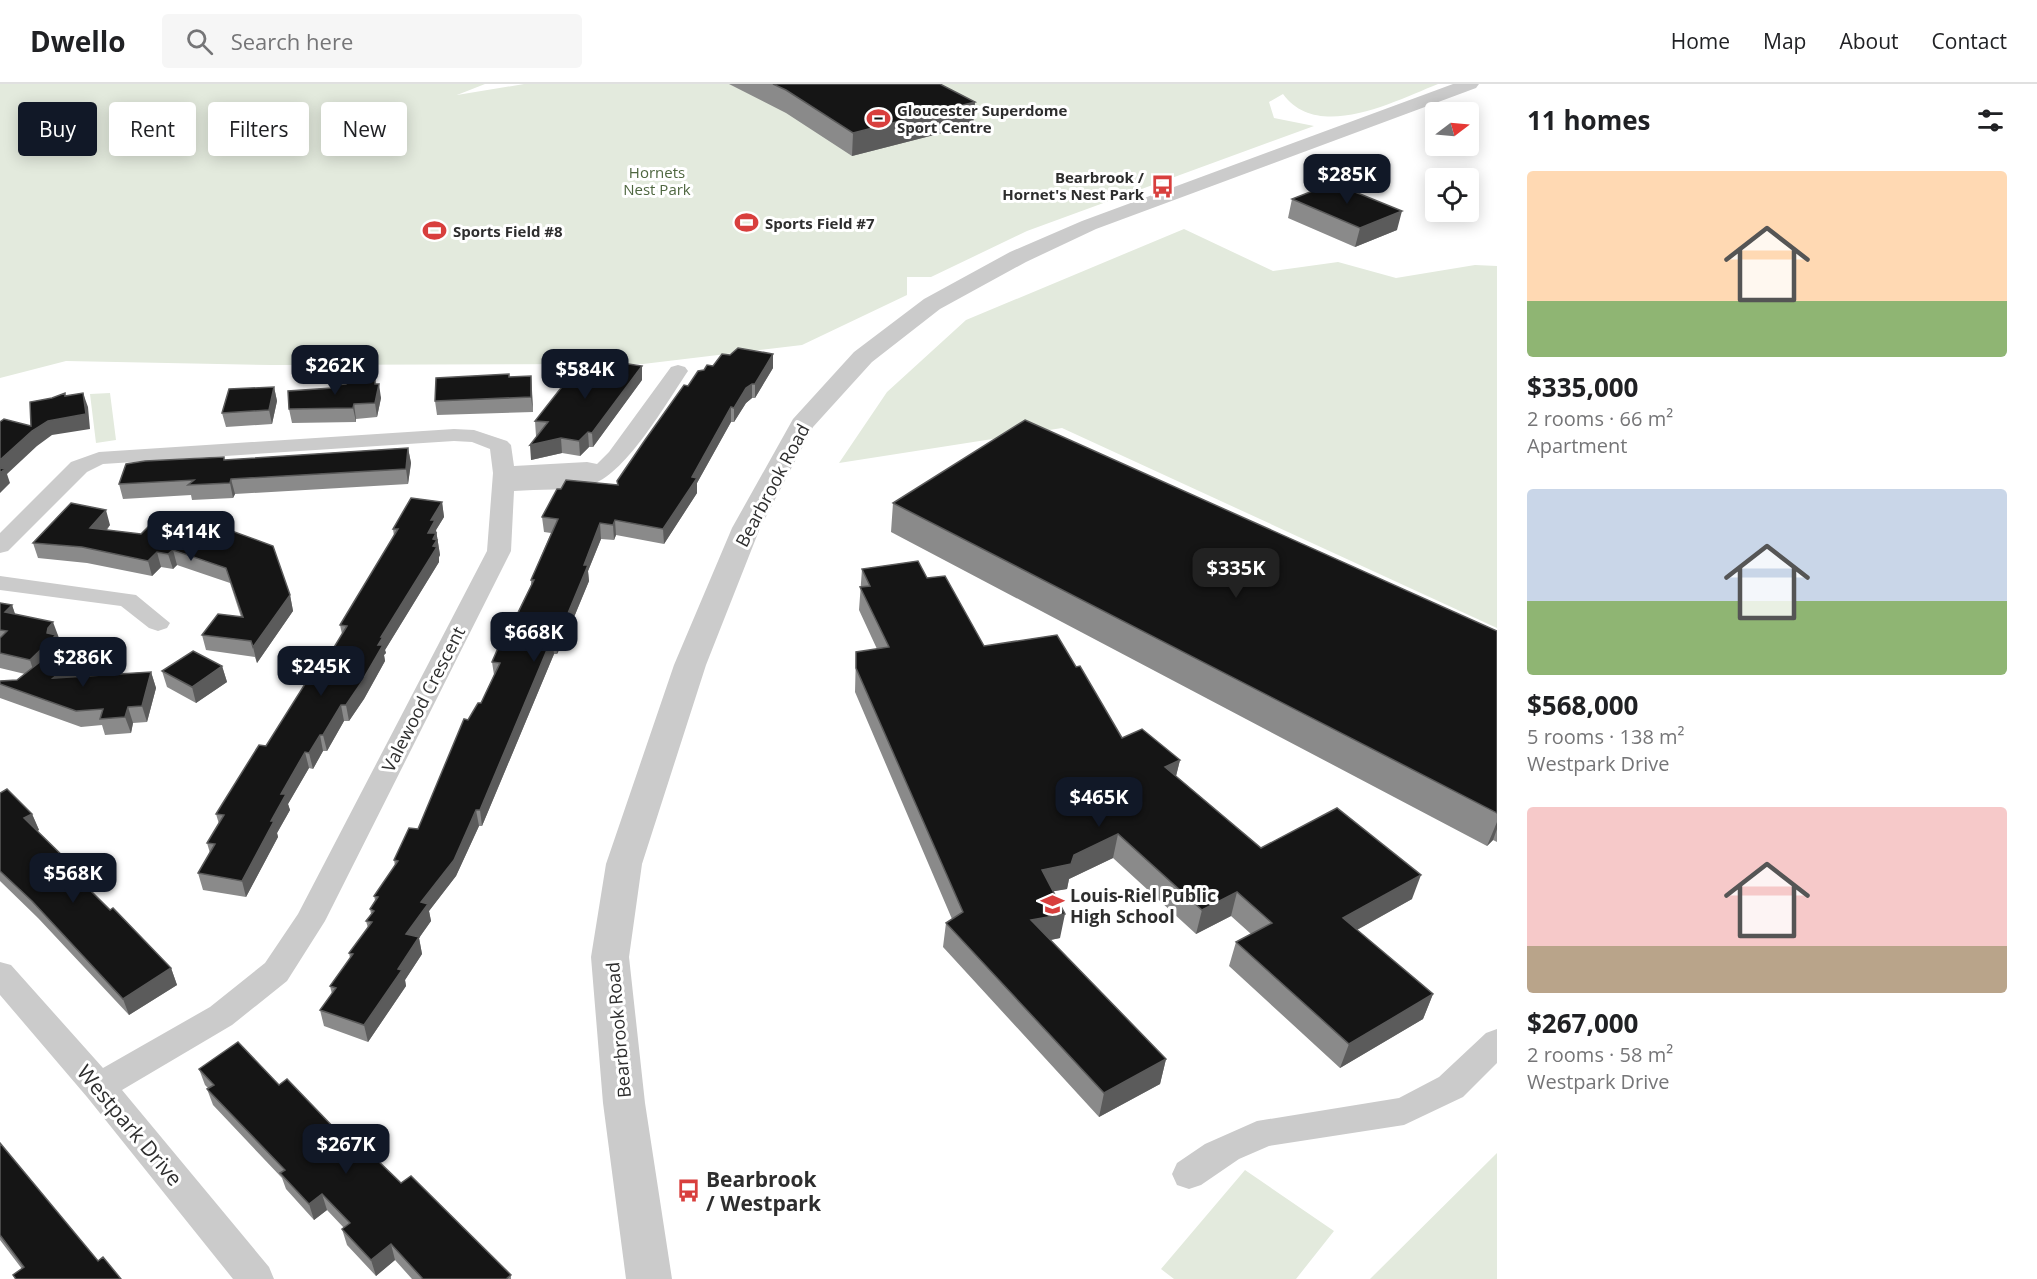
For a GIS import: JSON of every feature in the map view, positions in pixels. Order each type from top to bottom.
[{"type":"street","name":"Bearbrook Road","points":[[649,1279],[624,1103],[610,957],[624,864],[690,664],[746,528],[802,424],[863,357],[932,304],[1018,257],[1089,225],[1470,84]]},
{"type":"street","points":[[504,479],[587,468],[600,473],[616,458],[678,371]]},
{"type":"street","name":"Valewood Crescent","points":[[0,546],[79,467],[99,458],[474,436],[500,445],[504,479],[499,551],[310,921],[276,972],[220,1016],[99,1087]]},
{"type":"street","points":[[0,583],[128,600],[158,623]]},
{"type":"street","name":"Westpark Drive","points":[[0,974],[99,1087],[256,1279]]},
{"type":"street","points":[[1189,1174],[1215,1155],[1248,1137],[1404,1111],[1451,1088],[1497,1042]]},
{"type":"green space","name":"Hornets Nest Park","points":[[0,84],[485,84],[457,95],[524,84],[1438,84],[1379,107],[1336,116],[1316,115],[1298,108],[1283,94],[1269,102],[1274,118],[1314,126],[1027,231],[931,277],[907,277],[907,295],[802,345],[643,364],[272,365],[66,361],[0,378]]},
{"type":"green space","points":[[1184,229],[1273,271],[1338,262],[1396,278],[1475,265],[1497,266],[1497,628],[1062,428],[839,463],[887,392],[966,320]]},
{"type":"green space","points":[[110,393],[116,440],[96,443],[90,394]]},
{"type":"green space","points":[[1497,1153],[1497,1279],[1370,1279]]},
{"type":"green space","points":[[1245,1170],[1334,1231],[1296,1279],[1174,1279],[1161,1269]]},
{"type":"building","points":[[773,84],[940,84],[975,102],[853,133]]},
{"type":"building","points":[[1333,183],[1402,211],[1360,228],[1292,199]]},
{"type":"building","points":[[738,348],[773,354],[755,384],[746,388],[734,408],[731,407],[692,477],[697,478],[663,529],[615,520],[613,525],[600,523],[584,565],[588,565],[566,618],[556,639],[552,638],[480,810],[476,810],[454,860],[421,902],[428,904],[406,934],[419,937],[398,969],[402,970],[364,1025],[320,1010],[336,988],[330,986],[353,954],[349,953],[372,922],[366,921],[374,911],[370,909],[378,897],[374,896],[398,861],[394,860],[409,828],[418,829],[464,719],[468,720],[478,703],[481,703],[500,663],[492,662],[505,632],[508,633],[534,580],[531,580],[558,519],[542,517],[557,489],[561,489],[566,480],[618,485],[617,481],[684,385],[688,386],[698,371],[704,370],[707,365],[713,366],[722,354],[730,355]]},
{"type":"building","points":[[588,358],[642,366],[592,433],[588,432],[579,441],[561,438],[530,445],[548,422],[535,421],[579,365],[582,365]]},
{"type":"building","points":[[509,374],[509,377],[531,376],[531,397],[435,401],[436,378]]},
{"type":"building","points":[[375,379],[375,384],[379,384],[375,403],[354,404],[353,408],[289,409],[288,391],[332,388],[333,385],[346,384],[347,380]]},
{"type":"building","points":[[274,387],[269,410],[222,413],[229,389]]},
{"type":"building","points":[[65,393],[65,396],[83,393],[86,414],[48,421],[32,431],[0,460],[0,422],[4,419],[31,426],[30,402]]},
{"type":"building","points":[[1025,420],[1497,631],[1497,813],[893,503]]},
{"type":"building","points":[[408,448],[406,469],[231,479],[230,483],[188,485],[194,480],[119,484],[126,464],[145,461],[224,457],[224,460]]},
{"type":"building","points":[[411,498],[442,502],[431,520],[435,520],[428,533],[436,533],[433,539],[437,540],[433,546],[437,547],[381,637],[383,637],[378,645],[383,645],[346,705],[341,705],[323,735],[320,735],[309,753],[305,752],[281,794],[286,794],[242,881],[198,873],[215,844],[207,843],[224,815],[216,814],[259,745],[266,746],[310,676],[316,677],[347,626],[340,625],[398,529],[393,529]]},
{"type":"building","points":[[71,503],[106,510],[90,528],[141,534],[155,520],[214,532],[221,527],[273,546],[290,595],[253,647],[251,641],[202,635],[218,614],[243,617],[226,568],[173,550],[168,554],[157,552],[148,561],[82,547],[33,543]]},
{"type":"building","points":[[918,561],[927,578],[945,576],[984,646],[1057,635],[1076,667],[1080,666],[1122,738],[1142,729],[1180,760],[1165,767],[1261,848],[1337,808],[1421,875],[1343,918],[1433,994],[1349,1044],[1236,942],[1272,923],[1237,892],[1202,910],[1118,834],[1074,855],[1071,864],[1042,870],[1065,914],[1031,920],[1166,1059],[1104,1093],[946,923],[963,912],[856,668],[856,652],[889,647],[860,587],[870,586],[862,569]]},
{"type":"building","points":[[0,603],[12,605],[5,612],[53,622],[47,633],[56,635],[30,660],[0,653],[0,638],[7,631],[0,630]]},
{"type":"building","points":[[193,651],[222,666],[192,687],[162,671]]},
{"type":"building","points":[[51,653],[74,661],[53,678],[151,672],[142,706],[128,707],[125,717],[100,719],[103,709],[76,711],[0,684],[0,681],[17,680]]},
{"type":"building","points":[[7,789],[32,814],[24,818],[80,873],[76,876],[110,910],[113,908],[171,968],[123,999],[32,901],[0,871],[0,793]]},
{"type":"building","points":[[238,1042],[279,1085],[287,1079],[339,1133],[345,1129],[401,1183],[411,1176],[511,1275],[506,1279],[423,1279],[391,1244],[371,1260],[342,1229],[350,1223],[322,1194],[309,1204],[280,1173],[285,1170],[207,1089],[214,1085],[199,1069]]},
{"type":"building","points":[[0,1143],[98,1261],[103,1257],[121,1279],[16,1279],[13,1275],[24,1267],[0,1235]]},
{"type":"place","name":"Gloucester Superdome Sport Centre","points":[[879,119]]},
{"type":"place","name":"Bearbrook / Hornet's Nest Park","points":[[1162,186]]},
{"type":"place","name":"Sports Field #7","points":[[747,223]]},
{"type":"place","name":"Sports Field #8","points":[[435,231]]},
{"type":"place","name":"Louis-Riel Public High School","points":[[1052,905]]},
{"type":"place","name":"Bearbrook / Westpark","points":[[688,1191]]}]
